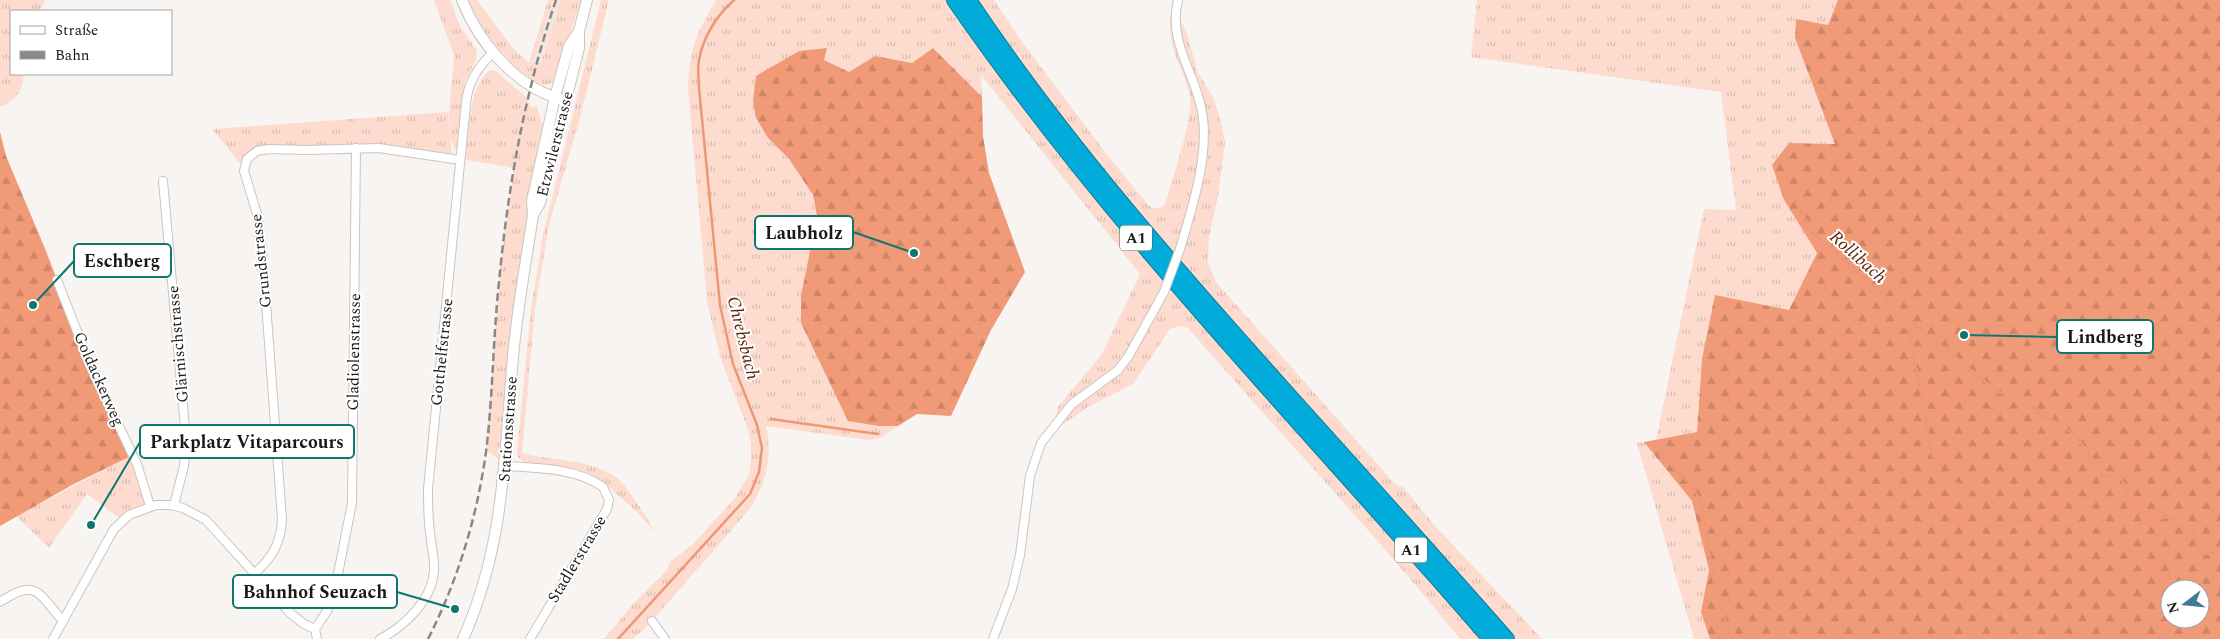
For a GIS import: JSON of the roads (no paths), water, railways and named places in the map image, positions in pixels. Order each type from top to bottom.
[{"type":"highway","name":"A1","points":[[954,0],[1036,114],[1134,236],[1231,349],[1490,638]]},
{"type":"highway","name":"A1","points":[[969,0],[1052,114],[1157,245],[1507,639]]},
{"type":"main road","points":[[462,0],[475,27],[494,52],[523,80],[545,94],[560,99]]},
{"type":"main road","name":"Etzwilerstrasse","points":[[533,215],[540,203],[560,99],[579,48],[579,31],[587,0]]},
{"type":"main road","name":"Stationsstrasse","points":[[463,639],[481,593],[492,554],[501,508],[513,357],[533,215]]},
{"type":"street","points":[[992,639],[1012,589],[1020,555],[1030,476],[1041,443],[1072,404],[1118,370],[1128,357],[1164,292],[1180,249],[1198,178],[1204,130],[1200,104],[1184,63],[1175,31],[1178,0]]},
{"type":"street","name":"Gotthelfstrasse","points":[[380,639],[397,628],[416,610],[427,593],[434,575],[428,516],[428,489],[460,160],[469,86],[478,70],[494,52]]},
{"type":"street","name":"Grundstrasse","points":[[255,573],[269,559],[276,547],[281,534],[282,519],[262,243],[255,208],[245,175],[245,164],[253,153],[264,149],[356,148],[402,150],[460,160]]},
{"type":"street","name":"Gladiolenstrasse","points":[[315,629],[327,612],[335,589],[352,503],[356,148]]},
{"type":"street","name":"Glärnischstrasse","points":[[163,182],[186,439],[184,468],[174,506]]},
{"type":"street","name":"Goldackerweg","points":[[58,280],[88,359],[137,464],[150,506]]},
{"type":"street","name":"Stadlerstrasse","points":[[505,466],[546,469],[579,476],[603,487],[609,500],[607,509],[530,639]]},
{"type":"street","points":[[53,639],[112,532],[126,517],[150,506],[174,506],[188,510],[206,520],[290,613],[304,624],[315,629],[317,639]]},
{"type":"street","points":[[0,602],[20,590],[32,590],[41,596],[63,620]]},
{"type":"street","points":[[652,621],[665,639]]},
{"type":"waterway","name":"Chrebsbach","points":[[618,639],[750,494],[759,472],[762,448],[757,425],[733,364],[720,305],[698,74],[698,63],[707,35],[722,12],[734,0]]},
{"type":"waterway","name":"Rollibach","points":[[1795,199],[1813,233],[1880,292],[1897,318],[1907,318],[1998,392],[2027,399],[2041,416],[2058,423]]},
{"type":"waterway","points":[[1907,320],[1933,458]]},
{"type":"waterway","points":[[771,419],[878,434]]},
{"type":"waterway","name":"Rollibach","points":[[2068,430],[2077,437],[2104,477],[2121,475],[2132,510],[2153,517],[2178,518]]},
{"type":"waterway","points":[[1656,446],[1662,456],[1691,485],[1702,503],[1715,590],[1732,639]]},
{"type":"waterway","points":[[1936,470],[1937,476],[1980,493],[2021,524]]},
{"type":"waterway","points":[[2193,530],[2199,555],[2220,551]]},
{"type":"railway","points":[[428,639],[439,617],[465,548],[482,476],[486,452],[495,324],[507,210],[519,139],[535,69],[556,0]]},
{"type":"place","name":"Laubholz","points":[[914,253]]},
{"type":"place","name":"Eschberg","points":[[33,305]]},
{"type":"place","name":"Lindberg","points":[[1964,335]]},
{"type":"place","name":"Parkplatz Vitaparcours","points":[[91,525]]},
{"type":"place","name":"Bahnhof Seuzach","points":[[455,609]]}]
